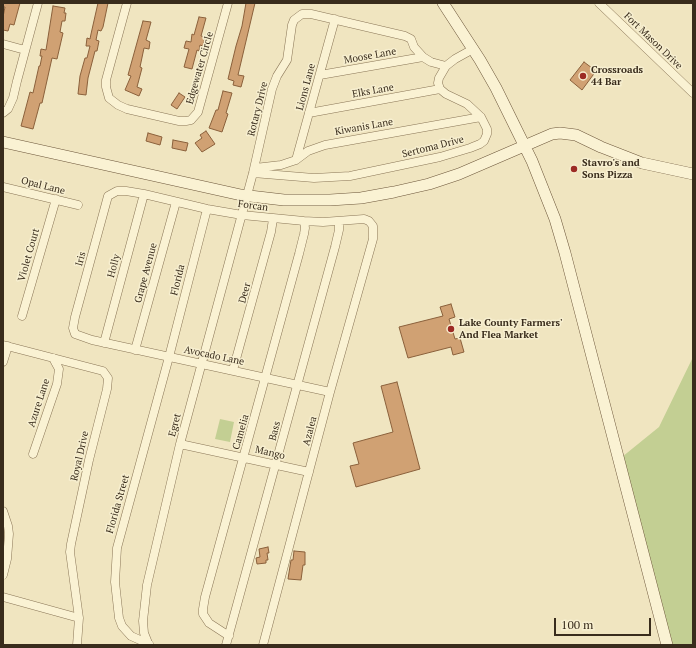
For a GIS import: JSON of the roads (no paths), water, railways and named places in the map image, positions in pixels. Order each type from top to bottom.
[{"type":"main road","points":[[443,3],[496,88],[524,146],[555,219],[667,645]]},
{"type":"main road","points":[[3,142],[247,196],[284,200],[361,198],[429,184],[459,174],[552,134],[570,133],[642,163],[693,174]]},
{"type":"street","points":[[3,113],[8,109],[13,98],[38,3]]},
{"type":"street","name":"Edgewater Circle","points":[[127,3],[106,80],[106,92],[109,98],[118,105],[127,109],[179,121],[186,121],[190,120],[198,112],[228,3]]},
{"type":"street","name":"Fort Mason Drive","points":[[599,3],[693,93]]},
{"type":"street","name":"Rotary Drive","points":[[242,215],[254,170],[272,89],[277,76],[287,60],[292,24],[298,16],[306,13],[405,36],[411,39],[423,57]]},
{"type":"street","name":"Lions Lane","points":[[296,160],[335,19]]},
{"type":"street","points":[[3,44],[25,50]]},
{"type":"street","points":[[473,49],[446,66],[439,78],[438,83],[440,89],[446,94],[467,104],[481,117]]},
{"type":"street","points":[[423,57],[431,62],[446,66]]},
{"type":"street","name":"Moose Lane","points":[[320,76],[423,57]]},
{"type":"street","name":"Elks Lane","points":[[309,113],[440,89]]},
{"type":"street","name":"Sertoma Drive","points":[[254,170],[295,177],[330,178],[350,176],[440,157],[470,148],[484,141],[487,134],[487,129],[481,117]]},
{"type":"street","name":"Kiwanis Lane","points":[[254,170],[282,165],[296,160],[308,151],[325,145],[481,117]]},
{"type":"street","name":"Opal Lane","points":[[3,187],[78,205]]},
{"type":"street","name":"Iris","points":[[92,340],[78,336],[75,334],[73,328],[107,199],[112,193],[117,191],[132,192]]},
{"type":"street","name":"Forcan","points":[[132,192],[207,209],[272,219],[304,222],[364,219],[372,223]]},
{"type":"street","name":"Holly","points":[[104,343],[144,194]]},
{"type":"street","name":"Violet Court","points":[[22,316],[56,199]]},
{"type":"street","name":"Grape Avenue","points":[[135,350],[176,202]]},
{"type":"street","name":"Florida","points":[[169,357],[207,209]]},
{"type":"street","name":"Egret","points":[[149,644],[144,633],[143,621],[146,591],[180,444],[242,215]]},
{"type":"street","name":"Deer","points":[[233,370],[269,240],[272,219]]},
{"type":"street","name":"Bass","points":[[226,645],[277,465],[336,247],[339,221]]},
{"type":"street","name":"Camelia","points":[[229,636],[209,623],[203,614],[205,597],[266,378],[304,234],[304,222]]},
{"type":"street","name":"Azalea","points":[[263,645],[330,392],[373,239],[374,234],[372,223]]},
{"type":"street","name":"Avocado Lane","points":[[92,340],[330,392]]},
{"type":"street","points":[[3,362],[6,346]]},
{"type":"street","name":"Royal Drive","points":[[6,346],[103,372],[108,378],[87,468],[70,552],[79,618],[77,645]]},
{"type":"street","name":"Florida Street","points":[[149,644],[131,636],[122,626],[119,618],[115,572],[119,537],[169,357]]},
{"type":"street","name":"Azure Lane","points":[[33,454],[57,384],[59,369],[53,358]]},
{"type":"street","name":"Mango","points":[[180,444],[309,472]]},
{"type":"street","points":[[3,511],[9,534],[7,559],[3,574]]},
{"type":"street","points":[[3,597],[79,618]]},
{"type":"place","name":"Crossroads 44 Bar","points":[[583,76]]},
{"type":"place","name":"Stavro's and Sons Pizza","points":[[574,169]]},
{"type":"place","name":"Lake County Farmers' And Flea Market","points":[[451,329]]}]
